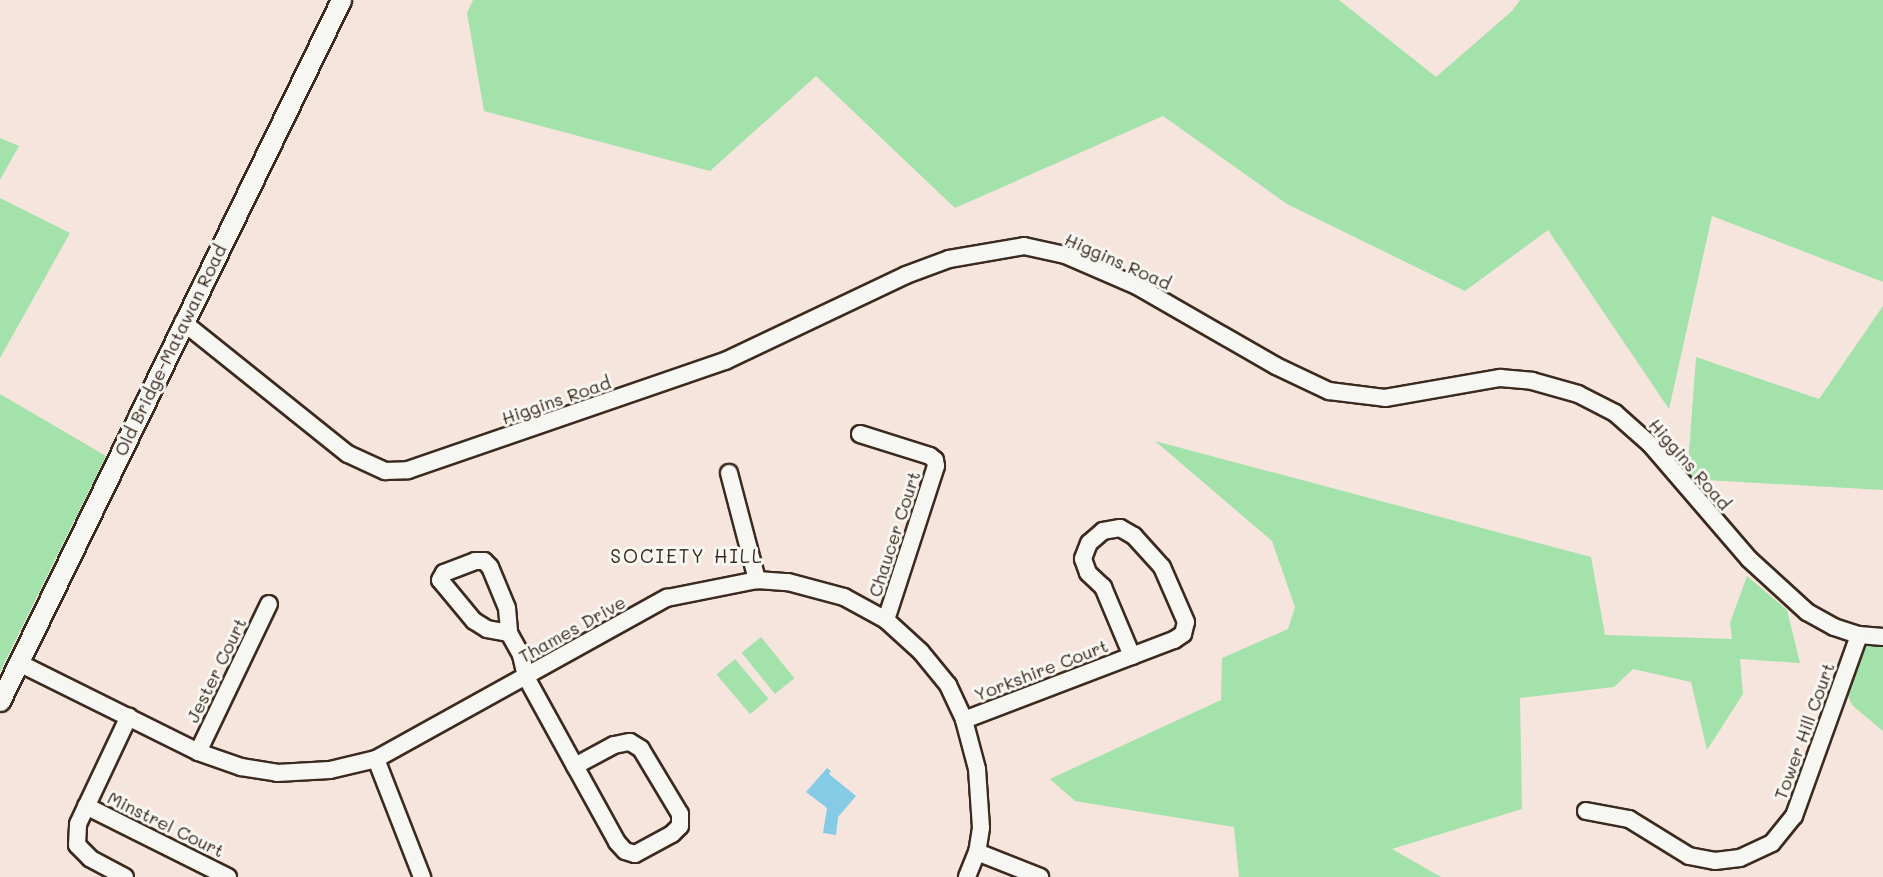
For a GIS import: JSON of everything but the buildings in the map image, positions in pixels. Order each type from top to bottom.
[{"type":"main road","name":"Old Bridge-Matawan Road","points":[[0,701],[341,0]]},
{"type":"street","name":"Higgins Road","points":[[183,322],[348,454],[385,471],[408,470],[725,361],[905,275],[949,259],[1024,246],[1065,255],[1138,286],[1276,366],[1329,391],[1385,398],[1500,378],[1532,381],[1578,394],[1615,413],[1651,445],[1721,529],[1783,592],[1816,617],[1859,635],[1883,637]]},
{"type":"street","name":"Chaucer Court","points":[[860,434],[935,460],[936,466],[886,620]]},
{"type":"street","points":[[729,472],[757,580]]},
{"type":"street","name":"Yorkshire Court","points":[[964,720],[1132,656],[1174,640],[1183,634],[1186,622],[1162,567],[1146,549],[1120,528],[1103,531],[1088,542],[1083,559],[1088,573],[1103,587],[1132,656]]},
{"type":"street","points":[[509,633],[487,629],[474,621],[445,590],[440,580],[444,573],[484,561],[490,567],[507,608],[509,633],[521,655],[526,677],[575,766],[625,851],[635,853],[672,834],[680,826],[680,814],[641,749],[630,742],[614,746],[575,766]]},
{"type":"street","name":"Thames Drive","points":[[19,663],[198,752],[241,767],[277,773],[330,770],[376,759],[667,598],[757,580],[788,582],[844,597],[886,620],[915,646],[948,685],[964,720],[977,769],[981,828],[977,852],[967,877]]},
{"type":"street","name":"Jester Court","points":[[198,752],[269,604]]},
{"type":"street","name":"Tower Hill Court","points":[[1586,811],[1629,819],[1689,856],[1702,859],[1715,861],[1740,858],[1772,843],[1794,816],[1859,635]]},
{"type":"street","name":"Minstrel Court","points":[[125,877],[90,858],[77,845],[78,824],[129,716]]},
{"type":"street","points":[[376,759],[422,877]]},
{"type":"street","name":"Minstrel Court","points":[[86,806],[228,877]]},
{"type":"street","points":[[977,852],[1040,877]]},
{"type":"green space","points":[[473,0],[1339,0],[1436,77],[1512,11],[1520,0],[1883,0],[1883,282],[1712,216],[1669,409],[1548,230],[1465,291],[1287,204],[1163,116],[955,208],[816,76],[710,171],[484,111],[467,13]]},
{"type":"green space","points":[[0,138],[19,146],[0,180]]},
{"type":"green space","points":[[0,198],[70,233],[0,358]]},
{"type":"green space","points":[[1883,306],[1883,490],[1687,479],[1696,357],[1819,399]]},
{"type":"green space","points":[[0,394],[106,456],[0,672]]},
{"type":"green space","points":[[1155,441],[1591,557],[1605,635],[1732,639],[1730,623],[1747,576],[1787,610],[1800,663],[1740,659],[1743,694],[1707,750],[1691,682],[1633,669],[1614,687],[1520,698],[1522,809],[1392,849],[1441,877],[1239,877],[1234,827],[1075,801],[1050,779],[1221,700],[1222,658],[1288,629],[1295,607],[1272,541]]},
{"type":"green space","points":[[761,637],[794,678],[775,694],[742,653]]},
{"type":"green space","points":[[1859,638],[1883,639],[1883,731],[1852,705],[1843,684]]},
{"type":"green space","points":[[735,659],[768,699],[750,714],[717,674]]},
{"type":"water","points":[[827,768],[831,771],[829,774],[856,796],[838,817],[836,835],[823,833],[827,808],[806,792]]},
{"type":"district","name":"SOCIETY HILL","points":[[687,556]]}]
